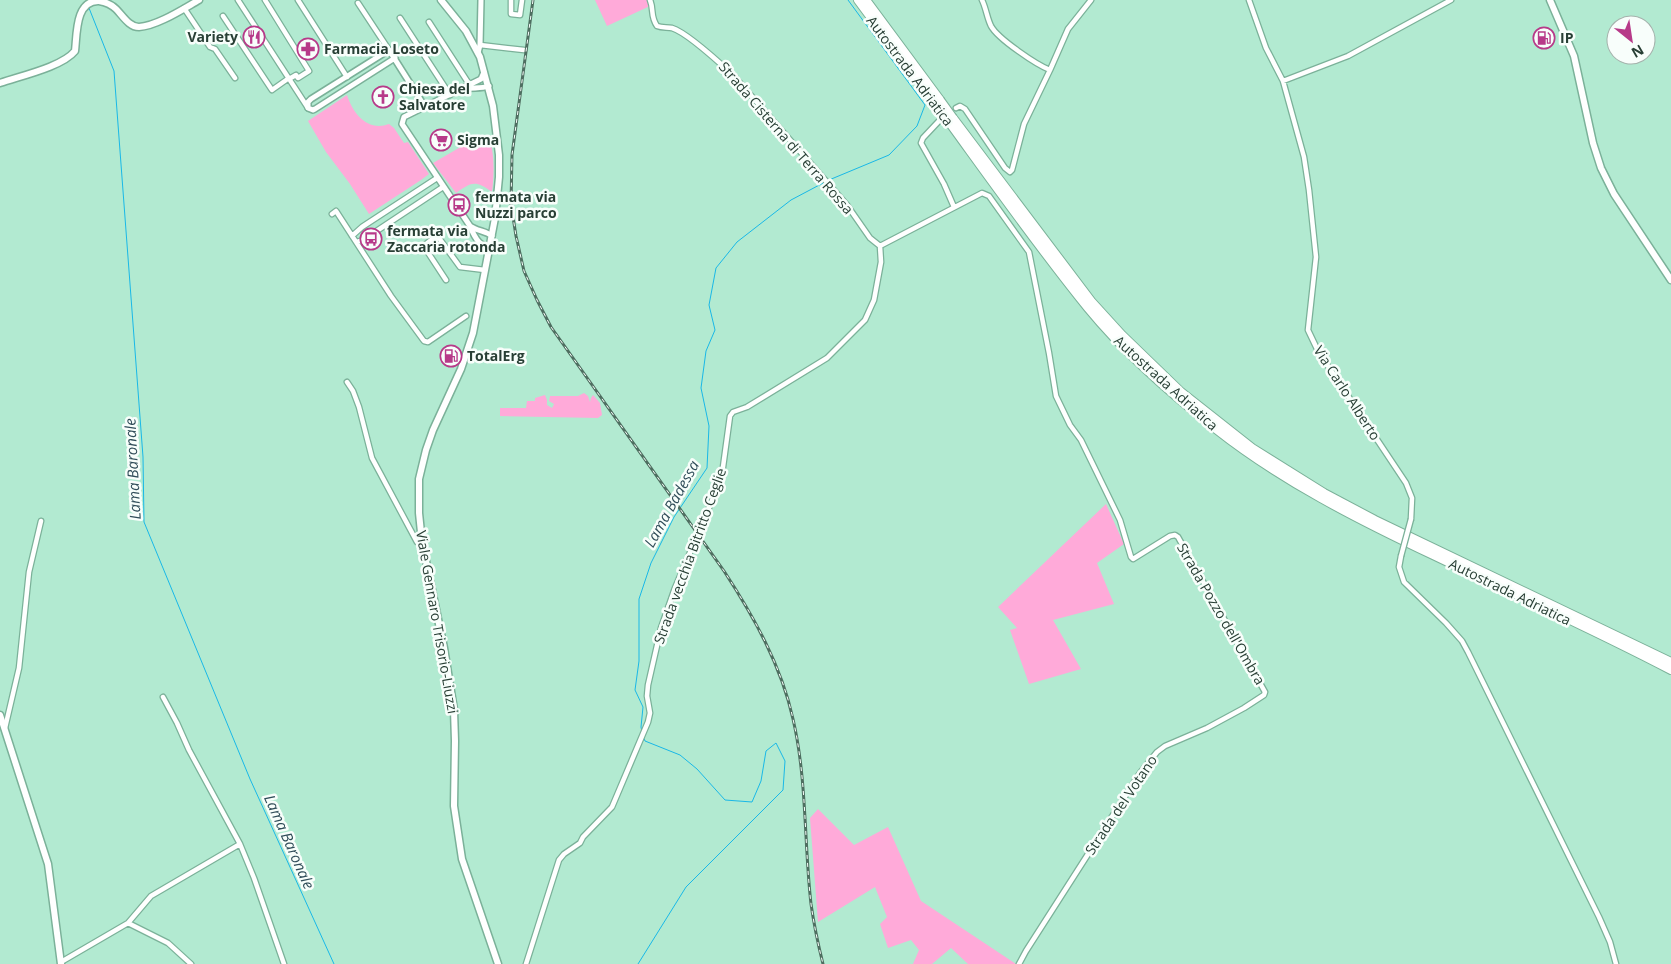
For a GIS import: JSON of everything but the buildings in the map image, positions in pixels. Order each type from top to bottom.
[{"type":"highway","name":"Autostrada Adriatica","points":[[858,0],[1091,301],[1155,368],[1181,392],[1259,453],[1324,493],[1417,541],[1671,661]]},
{"type":"highway","name":"Autostrada Adriatica","points":[[866,0],[937,102]]},
{"type":"highway","name":"Autostrada Adriatica","points":[[951,120],[1088,308],[1149,371],[1217,430],[1283,476],[1360,519],[1671,670]]},
{"type":"main road","points":[[0,83],[53,65],[71,56],[74,51],[80,14],[88,5],[102,2],[114,7],[130,24],[139,27],[150,25],[198,0]]},
{"type":"main road","name":"Viale Gennaro Trisorio-Liuzzi","points":[[441,0],[462,25],[478,53],[489,86],[497,127],[499,155],[498,190],[495,223],[470,348],[433,430],[421,467],[419,492],[422,542],[444,648],[454,710],[453,790],[462,859],[498,964]]},
{"type":"main road","points":[[1550,0],[1574,56],[1593,143],[1601,168],[1614,193],[1671,280]]},
{"type":"main road","points":[[0,715],[48,864],[61,963]]},
{"type":"street","points":[[238,0],[308,108],[316,109],[395,58]]},
{"type":"street","points":[[223,16],[272,90],[296,75],[298,78],[309,70],[265,0]]},
{"type":"street","points":[[298,0],[347,76]]},
{"type":"street","points":[[478,53],[480,45],[481,0]]},
{"type":"street","name":"Strada Cisterna di Terra Rossa","points":[[650,0],[652,3],[651,14],[657,26],[678,31],[714,58],[734,76],[847,205],[870,238],[880,246]]},
{"type":"street","points":[[982,0],[995,32],[1042,67],[1050,70]]},
{"type":"street","points":[[956,108],[960,106],[966,109],[1005,168],[1010,172],[1024,124],[1068,29],[1091,0]]},
{"type":"street","name":"Via Carlo Alberto","points":[[1249,0],[1266,48],[1283,81],[1304,157],[1316,258],[1308,330],[1318,351],[1406,483],[1412,498],[1411,519],[1401,556],[1400,567],[1404,582],[1462,641],[1610,942],[1616,964]]},
{"type":"street","points":[[1283,81],[1348,56],[1451,0]]},
{"type":"street","points":[[511,2],[522,3],[520,15],[511,14],[511,2]]},
{"type":"street","points":[[358,3],[426,106]]},
{"type":"street","points":[[184,8],[210,47],[215,49],[235,78]]},
{"type":"street","points":[[400,18],[450,95]]},
{"type":"street","points":[[429,22],[469,84]]},
{"type":"street","points":[[480,45],[524,50]]},
{"type":"street","points":[[308,108],[309,100],[389,50]]},
{"type":"street","points":[[461,90],[482,78],[484,71]]},
{"type":"street","points":[[479,80],[489,86]]},
{"type":"street","points":[[481,89],[489,86]]},
{"type":"street","points":[[489,251],[476,238],[470,226],[403,128],[402,120],[404,117],[426,106],[472,87],[481,89],[492,99]]},
{"type":"street","points":[[938,121],[921,143],[944,184],[954,207]]},
{"type":"street","points":[[352,236],[362,227],[437,178]]},
{"type":"street","points":[[357,242],[363,240],[443,187]]},
{"type":"street","name":"Strada Pozzo dell'Ombra","points":[[880,246],[982,193],[989,196],[1026,246],[1034,274],[1056,396],[1070,425],[1081,440],[1120,520],[1131,557],[1133,559],[1170,536],[1175,535],[1178,537],[1265,692]]},
{"type":"street","points":[[332,214],[336,211],[390,296],[424,341],[428,342],[466,316]]},
{"type":"street","points":[[481,232],[495,223]]},
{"type":"street","points":[[470,226],[488,234],[492,238]]},
{"type":"street","points":[[446,280],[425,248],[426,244],[435,237],[439,238],[460,267],[485,270]]},
{"type":"street","points":[[476,238],[492,238]]},
{"type":"street","name":"Strada vecchia Bitritto Ceglie","points":[[526,964],[560,860],[564,854],[580,843],[583,837],[612,807],[648,722],[650,713],[647,696],[648,685],[661,628],[675,588],[719,484],[730,416],[827,358],[865,320],[874,300],[881,262],[880,246]]},
{"type":"street","points":[[347,382],[353,391],[359,407],[372,458],[417,542],[422,542]]},
{"type":"street","points":[[4,730],[19,668],[28,579],[41,521]]},
{"type":"street","name":"Strada del Votano","points":[[1020,964],[1026,951],[1075,873],[1140,773],[1155,754],[1166,746],[1207,728],[1244,708],[1264,695],[1265,692]]},
{"type":"street","points":[[162,698],[240,844],[284,964]]},
{"type":"street","points":[[61,963],[128,924],[151,896],[240,844]]},
{"type":"street","points":[[128,924],[168,943],[191,964]]},
{"type":"shaded area","points":[[595,0],[648,0],[650,6],[607,26]]},
{"type":"shaded area","points":[[347,95],[353,109],[362,120],[374,126],[389,124],[394,128],[404,143],[408,142],[429,174],[369,214],[326,152],[308,121]]},
{"type":"shaded area","points":[[489,139],[494,172],[492,192],[474,184],[456,193],[433,163],[464,145],[474,149],[482,146]]},
{"type":"shaded area","points":[[584,393],[588,396],[590,402],[593,395],[600,403],[602,415],[598,418],[500,416],[500,408],[526,408],[527,401],[535,401],[535,398],[545,395],[547,405],[552,408],[554,404],[549,401],[550,396],[578,396]]},
{"type":"shaded area","points":[[1106,504],[1124,544],[1097,563],[1114,604],[1053,620],[1081,669],[1029,684],[1010,630],[1017,628],[998,607]]},
{"type":"shaded area","points":[[818,809],[854,845],[888,827],[921,901],[1016,964],[968,964],[951,948],[932,964],[913,964],[919,950],[911,940],[888,948],[880,924],[887,917],[875,887],[818,922],[810,818]]},
{"type":"waterway","name":"Lama Badessa","points":[[829,180],[889,155],[917,126],[925,105],[848,0]]},
{"type":"waterway","name":"Lama Baronale","points":[[89,8],[114,71],[143,457],[144,522],[250,779],[334,964]]},
{"type":"waterway","name":"Lama Badessa","points":[[642,732],[643,707],[635,690],[639,661],[639,599],[651,563],[674,517],[707,468],[709,426],[701,388],[706,351],[715,330],[709,305],[716,268],[737,242],[791,200],[825,182]]},
{"type":"waterway","name":"Lama Badessa","points":[[638,964],[686,887],[783,790],[785,761],[776,743],[766,751],[761,781],[752,802],[725,800],[697,769],[680,755],[645,741],[643,736]]},
{"type":"railway","points":[[533,0],[512,155],[511,204],[524,271],[551,327],[724,571],[746,606],[774,661],[788,699],[798,742],[811,904],[823,964]]},
{"type":"place","name":"Variety","points":[[254,37]]},
{"type":"place","name":"IP","points":[[1544,38]]},
{"type":"place","name":"Farmacia Loseto","points":[[308,49]]},
{"type":"place","name":"Chiesa del Salvatore","points":[[383,97]]},
{"type":"place","name":"Sigma","points":[[441,140]]},
{"type":"place","name":"fermata via Nuzzi parco","points":[[459,205]]},
{"type":"place","name":"fermata via Zaccaria rotonda","points":[[371,239]]},
{"type":"place","name":"TotalErg","points":[[451,356]]}]
